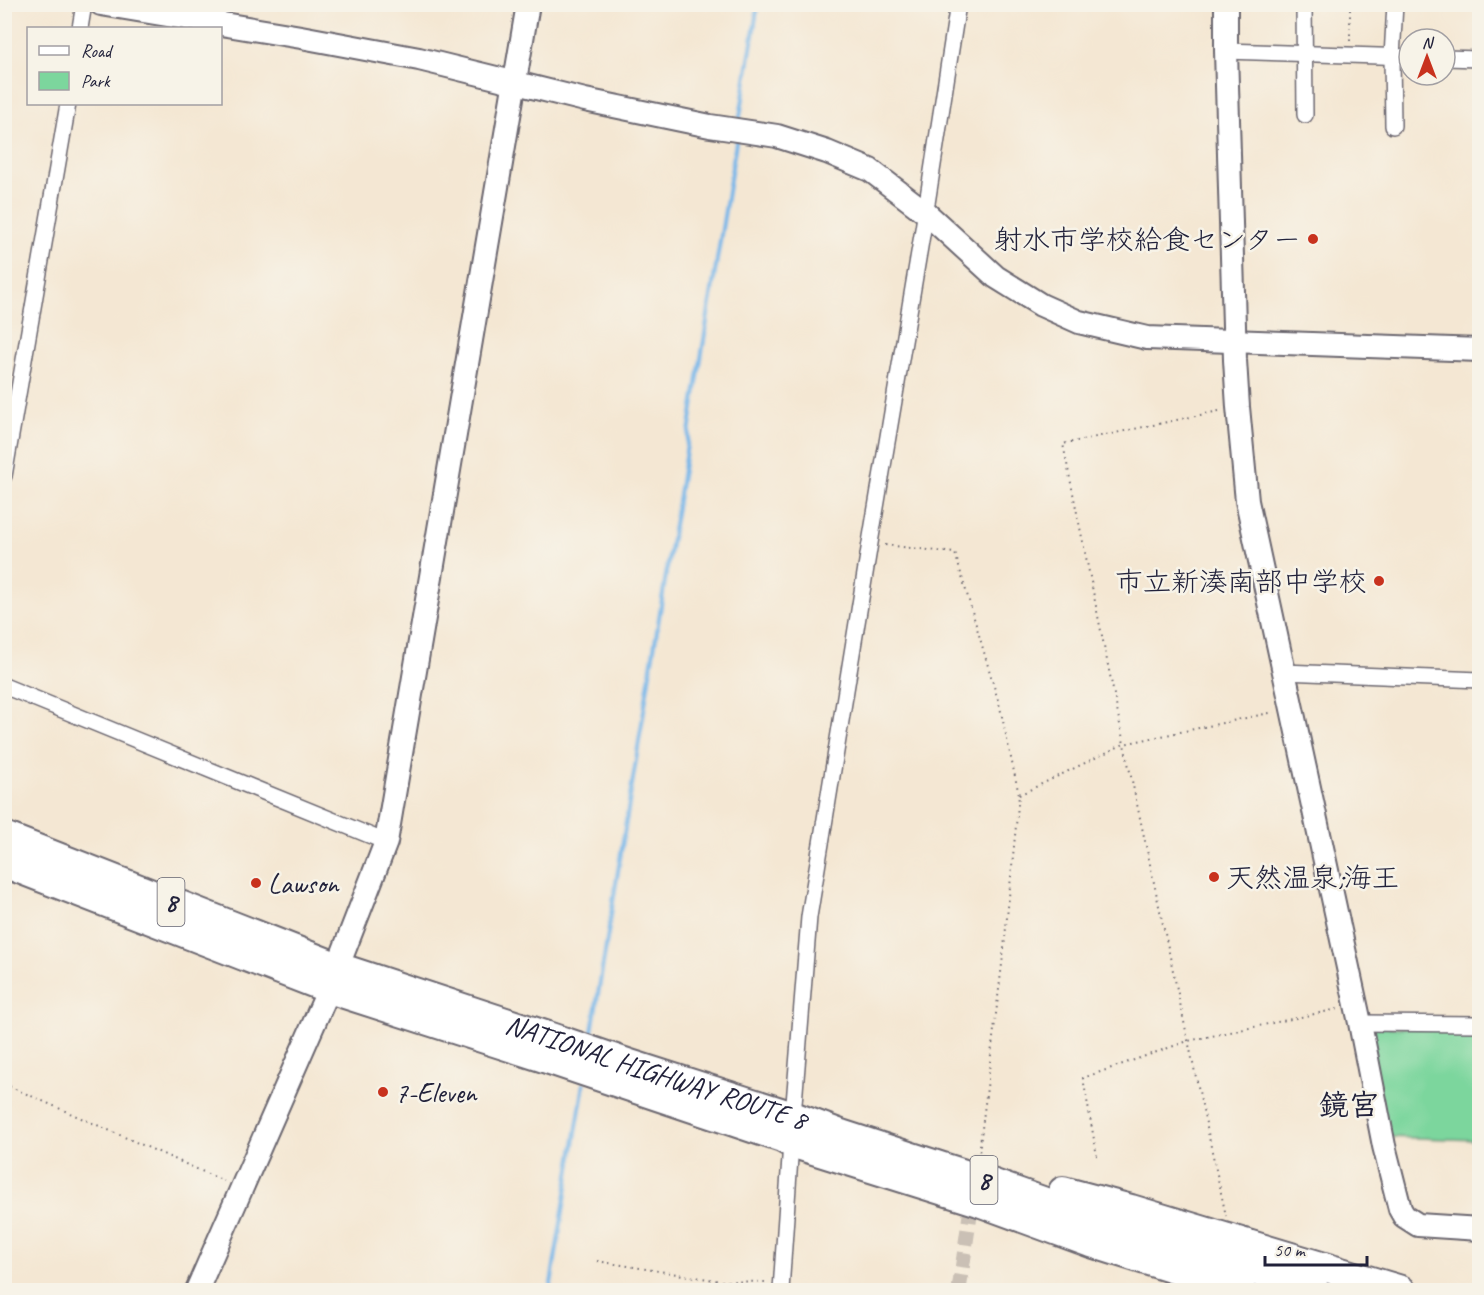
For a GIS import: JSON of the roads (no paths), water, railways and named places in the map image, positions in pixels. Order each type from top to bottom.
[{"type":"highway","name":"NATIONAL HIGHWAY ROUTE 8","points":[[4,836],[334,978]]},
{"type":"highway","name":"NATIONAL HIGHWAY ROUTE 8","points":[[4,863],[334,978],[545,1046],[792,1130],[910,1180],[1241,1290]]},
{"type":"highway","name":"NATIONAL HIGHWAY ROUTE 8","points":[[792,1130],[872,1144],[1099,1221],[1315,1290]]},
{"type":"highway","name":"8","points":[[872,1144],[1031,1182],[1131,1209],[1401,1290]]},
{"type":"highway","name":"8","points":[[910,1180],[1046,1241],[1184,1290]]},
{"type":"street","points":[[80,27],[84,4]]},
{"type":"street","points":[[101,4],[419,59],[585,100],[710,126],[777,136],[870,170],[925,212],[996,277],[1041,304],[1079,322],[1148,338],[1479,350]]},
{"type":"street","points":[[197,1290],[334,978],[386,842],[528,4]]},
{"type":"street","points":[[781,1285],[809,917],[958,4]]},
{"type":"street","points":[[1226,4],[1235,341],[1238,407],[1247,501],[1358,1014],[1384,1146],[1400,1209],[1404,1216],[1418,1225],[1479,1229]]},
{"type":"street","points":[[1304,4],[1305,115]]},
{"type":"street","points":[[1393,126],[1392,57],[1395,4]]},
{"type":"street","points":[[1226,51],[1397,57]]},
{"type":"street","points":[[1457,58],[1479,59]]},
{"type":"street","points":[[4,476],[68,105]]},
{"type":"street","points":[[1284,672],[1479,680]]},
{"type":"street","points":[[4,686],[386,842]]},
{"type":"street","points":[[1358,1014],[1479,1024]]},
{"type":"waterway","points":[[739,123],[758,4]]},
{"type":"waterway","points":[[591,1038],[737,136]]},
{"type":"waterway","points":[[550,1290],[584,1084]]},
{"type":"tunnel","points":[[959,1290],[979,1153]]},
{"type":"place","name":"射水市学校給食センター","points":[[1313,239]]},
{"type":"place","name":"市立新湊南部中学校","points":[[1379,581]]},
{"type":"place","name":"天然温泉;海王","points":[[1214,877]]},
{"type":"place","name":"Lawson","points":[[256,883]]},
{"type":"place","name":"7-Eleven","points":[[383,1092]]},
{"type":"district","name":"鏡宮","points":[[1349,1105]]}]
